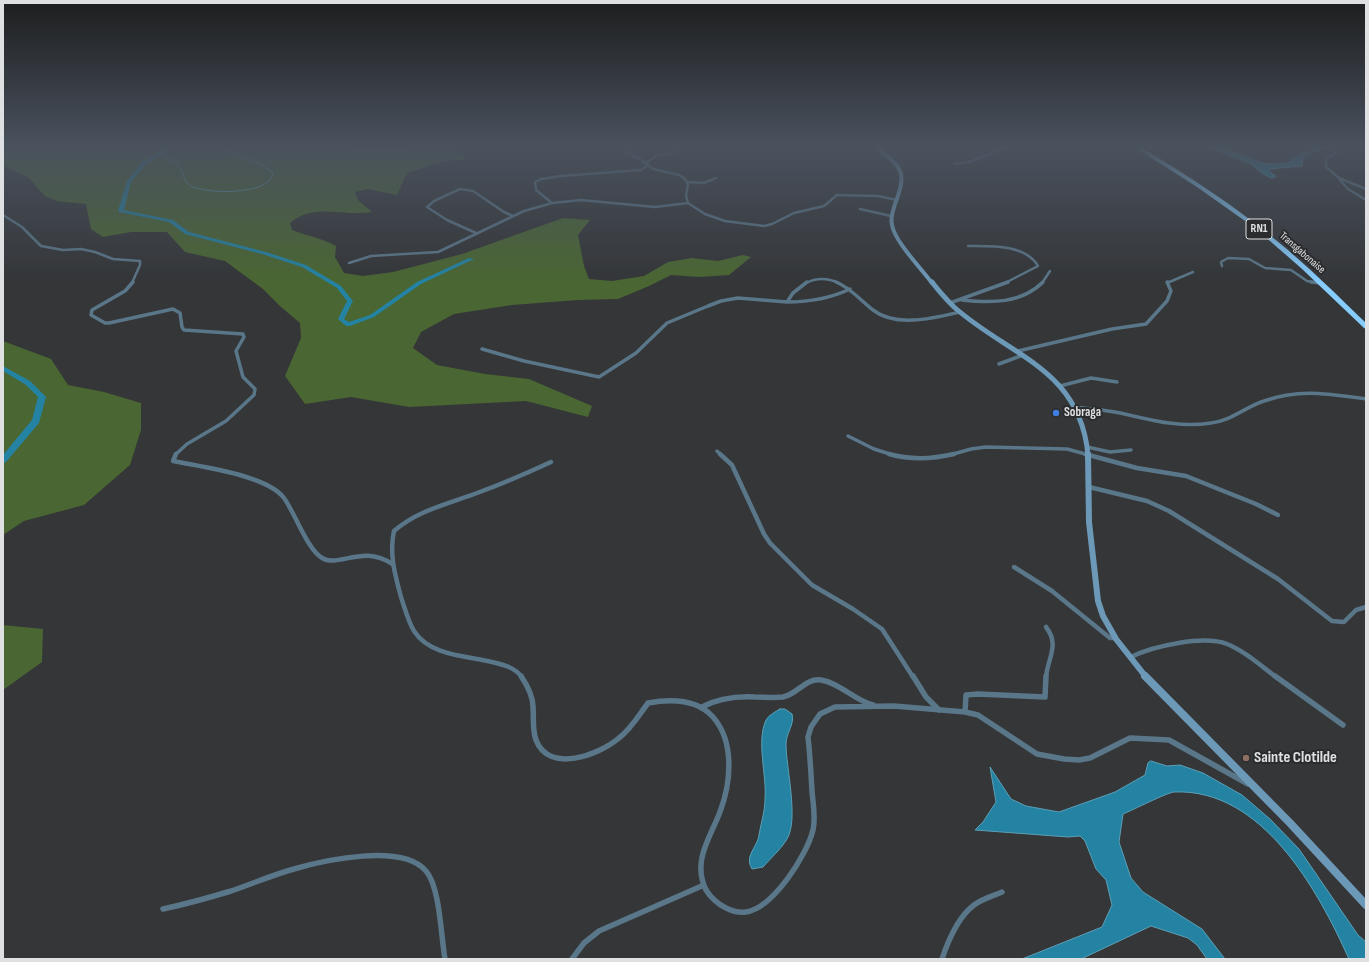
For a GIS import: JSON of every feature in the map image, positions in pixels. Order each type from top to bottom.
[{"type":"highway","name":"Transgabonaise","points":[[1209,193],[1287,252],[1321,282],[1366,327]]},
{"type":"highway","name":"Transgabonaise","points":[[1214,193],[1263,228],[1312,269],[1366,322]]},
{"type":"street","points":[[452,193],[427,206],[447,220],[476,233]]},
{"type":"street","points":[[476,193],[504,212],[513,216]]},
{"type":"street","points":[[540,193],[552,203]]},
{"type":"street","points":[[686,193],[688,203]]},
{"type":"street","points":[[900,193],[891,216],[891,226],[898,241],[950,303],[960,312],[1021,353],[1048,374],[1060,386],[1075,407],[1083,427],[1087,450],[1089,524],[1095,589],[1104,617],[1116,638],[1175,706],[1258,790],[1366,905]]},
{"type":"street","points":[[1354,193],[1366,200]]},
{"type":"street","points":[[349,263],[371,256],[438,252],[513,216],[534,207],[552,203],[581,200],[654,207],[688,203],[705,214],[724,221],[758,226],[772,224],[794,213],[824,206],[837,195],[878,196],[897,200]]},
{"type":"street","points":[[860,209],[891,216]]},
{"type":"street","points":[[3,215],[22,227],[41,246],[63,250],[81,249],[96,252],[113,259],[140,261],[140,265],[135,272],[132,283],[129,287],[122,293],[102,302],[92,310],[91,315],[104,323],[113,323],[136,316],[173,309],[180,313],[182,327],[184,330],[243,334],[244,337],[236,351],[244,377],[256,389],[254,395],[227,420],[181,449],[174,456],[173,461],[236,474],[274,488],[284,498],[312,549],[324,560],[335,561],[366,554],[379,556],[392,564]]},
{"type":"street","points":[[950,303],[962,300],[1024,275],[1038,266],[1032,258],[1024,253],[994,246],[968,246]]},
{"type":"street","points":[[1222,266],[1221,262],[1228,258],[1245,258],[1264,268],[1291,270],[1307,281],[1321,282]]},
{"type":"street","points":[[962,300],[982,303],[1015,300],[1035,291],[1041,285],[1050,270]]},
{"type":"street","points":[[999,364],[1021,353],[1112,329],[1146,324],[1167,301],[1171,292],[1167,282],[1193,272]]},
{"type":"street","points":[[787,302],[792,293],[806,281],[824,278],[850,289],[875,312],[893,320],[917,319],[960,312]]},
{"type":"street","points":[[482,349],[524,361],[600,376],[636,353],[667,323],[721,301],[738,298],[802,302],[834,297],[850,289]]},
{"type":"street","points":[[1060,386],[1091,378],[1117,382]]},
{"type":"street","points":[[1075,407],[1119,413],[1161,423],[1195,425],[1213,423],[1231,418],[1262,401],[1289,393],[1323,394],[1366,399]]},
{"type":"street","points":[[848,436],[883,453],[914,459],[950,455],[974,447],[1066,449],[1110,452],[1131,450]]},
{"type":"street","points":[[1087,450],[1137,468],[1186,476],[1256,504],[1278,515]]},
{"type":"street","points":[[717,451],[732,465],[764,534],[770,543],[812,585],[853,609],[882,629],[926,696],[939,710]]},
{"type":"street","points":[[551,462],[488,490],[433,508],[406,522],[394,531],[391,545],[392,564],[410,622],[416,634],[425,642],[436,648],[504,665],[515,670],[521,676],[533,704],[533,724],[535,736],[540,747],[549,756],[571,759],[586,756],[619,739],[631,727],[648,703],[667,700],[702,707],[718,721],[725,735],[728,775],[723,804],[704,844],[701,860],[704,885],[716,903],[728,911],[738,914],[747,913],[764,904],[772,897],[791,874],[810,840],[814,824],[808,737],[810,727],[820,714],[835,707],[894,706],[965,712],[978,715],[1037,754],[1064,759],[1079,760],[1090,758],[1130,738],[1169,740],[1258,790]]},
{"type":"street","points":[[1089,487],[1147,501],[1169,511],[1278,579],[1332,621],[1342,624],[1350,618],[1357,609],[1366,607]]},
{"type":"street","points":[[1014,567],[1052,591],[1110,638],[1116,638]]},
{"type":"street","points":[[965,712],[966,695],[978,694],[1045,697],[1047,668],[1054,644],[1050,632],[1046,627]]},
{"type":"street","points":[[1131,657],[1143,651],[1209,641],[1229,645],[1236,648],[1343,725]]},
{"type":"street","points":[[702,707],[727,697],[776,698],[786,696],[796,692],[810,680],[819,679],[829,681],[859,700],[875,706]]},
{"type":"street","points":[[163,909],[202,900],[294,869],[316,864],[368,856],[403,858],[419,862],[427,871],[435,890],[445,959]]},
{"type":"street","points":[[572,959],[584,943],[599,931],[704,885]]},
{"type":"street","points":[[942,959],[944,949],[954,931],[972,906],[1002,892]]},
{"type":"green space","points":[[42,193],[355,193],[358,200],[372,212],[309,213],[290,223],[292,230],[336,246],[335,257],[344,273],[363,276],[393,272],[462,254],[563,218],[590,220],[578,235],[584,266],[589,279],[612,281],[644,276],[668,262],[692,258],[718,261],[743,255],[751,257],[729,275],[699,277],[671,275],[618,299],[578,300],[512,305],[454,314],[421,332],[413,348],[437,365],[485,374],[529,379],[592,406],[588,417],[526,401],[409,407],[351,397],[305,404],[285,376],[301,338],[300,323],[263,289],[225,261],[185,252],[167,232],[131,232],[103,237],[91,229],[86,204],[57,201],[45,196]]},
{"type":"green space","points":[[387,193],[398,193],[397,195]]},
{"type":"green space","points":[[3,341],[51,359],[68,385],[104,392],[141,403],[141,430],[130,465],[84,505],[24,521],[3,535]]},
{"type":"green space","points":[[3,625],[43,629],[42,662],[3,690]]},
{"type":"water","points":[[780,709],[785,709],[792,714],[793,718],[786,740],[792,819],[785,843],[763,867],[752,869],[749,860],[758,840],[765,804],[762,748],[763,729],[767,718]]},
{"type":"water","points":[[1151,761],[1167,766],[1180,765],[1203,773],[1242,795],[1270,819],[1299,849],[1358,935],[1366,942],[1366,959],[1349,959],[1321,903],[1303,875],[1283,848],[1260,825],[1234,807],[1206,795],[1174,792],[1157,798],[1123,814],[1119,842],[1131,878],[1143,892],[1202,929],[1225,959],[1207,959],[1197,945],[1188,938],[1151,926],[1081,959],[1022,959],[1102,927],[1112,905],[1106,880],[1096,869],[1085,841],[1080,836],[1068,837],[975,830],[983,822],[996,802],[990,767],[1011,799],[1026,806],[1059,812],[1115,792],[1145,775],[1148,763]]},
{"type":"waterway","points":[[126,193],[121,211],[171,221],[187,233],[264,253],[304,266],[339,287],[350,301],[341,319],[348,325],[372,316],[419,283],[471,259]]},
{"type":"waterway","points":[[3,368],[28,383],[42,397],[36,421],[3,460]]},
{"type":"place","name":"Sobraga","points":[[1056,413]]},
{"type":"place","name":"Sainte Clotilde","points":[[1246,758]]}]
